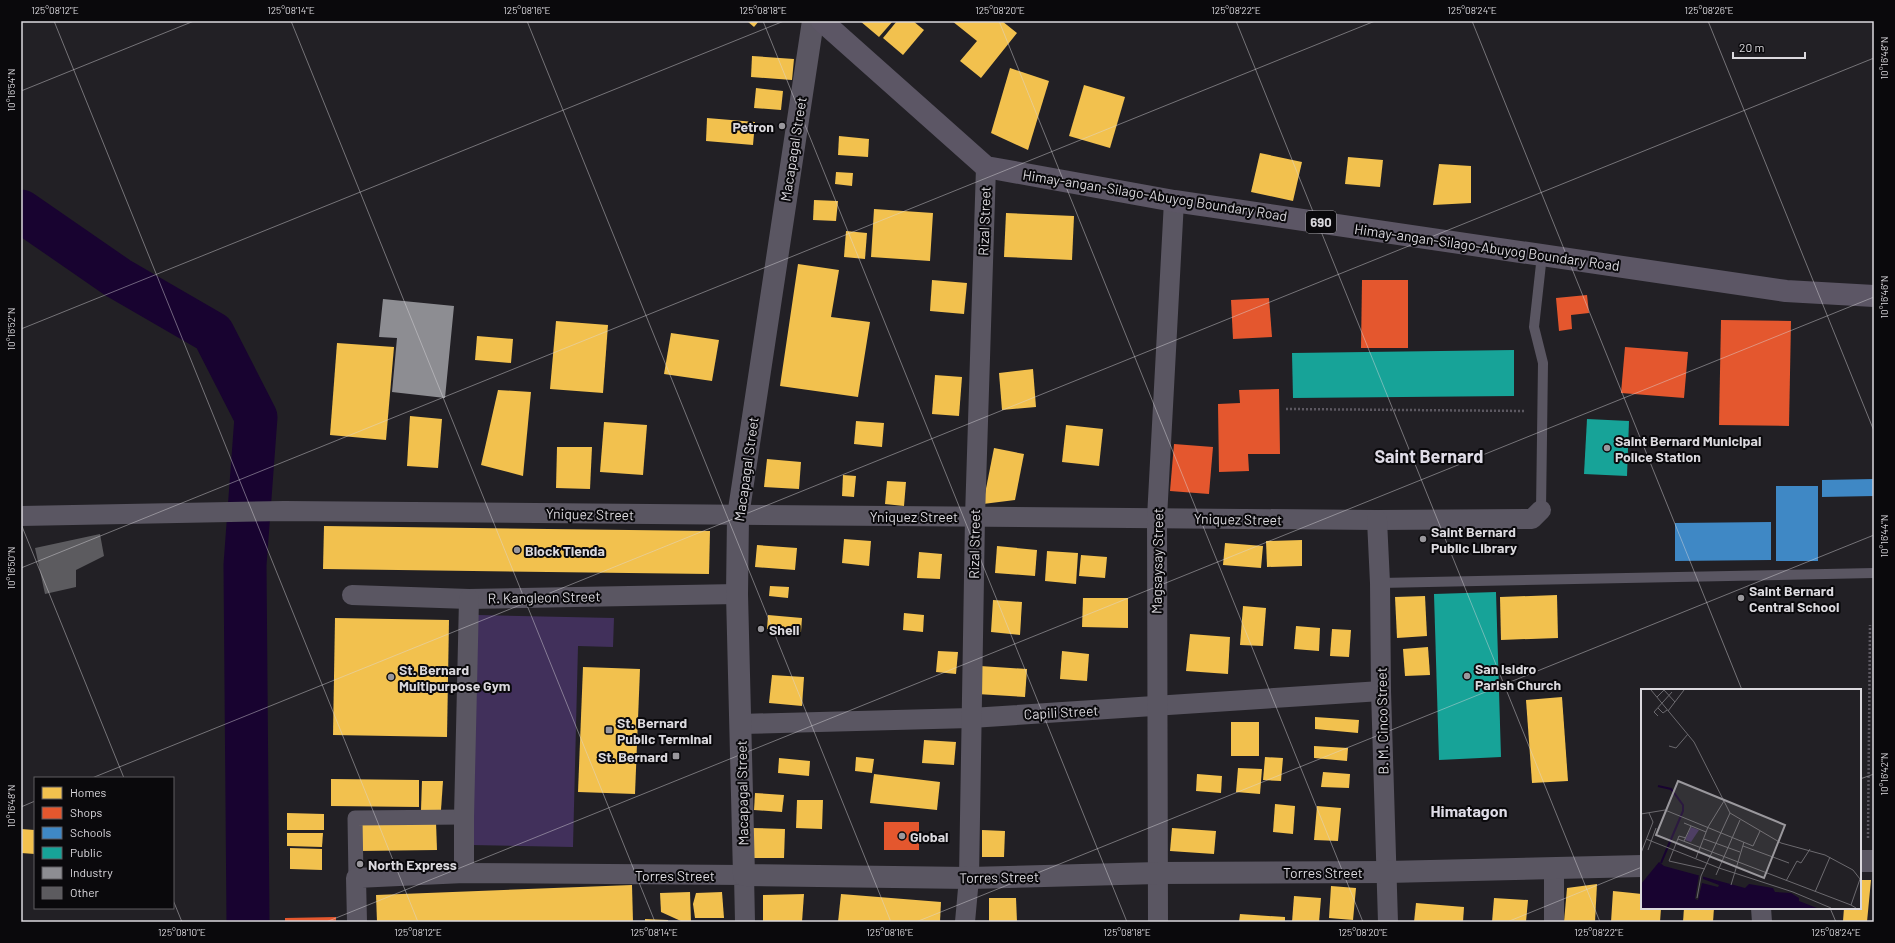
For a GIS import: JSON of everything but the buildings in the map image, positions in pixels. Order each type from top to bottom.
[{"type":"main road","points":[[822,21],[986,167]]},
{"type":"main road","name":"Himay-angan-Silago-Abuyog Boundary Road","points":[[986,167],[1174,200],[1786,291],[1874,296]]},
{"type":"street","name":"Macapagal Street","points":[[744,922],[737,594],[738,516],[813,21]]},
{"type":"street","name":"Rizal Street","points":[[965,922],[969,878],[975,517],[986,167]]},
{"type":"street","name":"Magsaysay Street","points":[[1158,922],[1156,707],[1157,518],[1174,200]]},
{"type":"street","name":"Yniquez Street","points":[[21,516],[284,511],[738,516],[1377,520],[1532,519],[1541,510]]},
{"type":"street","name":"B. M. Cinco Street","points":[[1377,520],[1380,582],[1380,691],[1388,922]]},
{"type":"street","name":"R. Kangleon Street","points":[[352,595],[469,599],[737,594]]},
{"type":"street","points":[[464,873],[469,599]]},
{"type":"street","name":"Capili Street","points":[[740,724],[971,718],[1156,707],[1380,691]]},
{"type":"street","points":[[357,922],[355,818],[464,817]]},
{"type":"street","name":"Torres Street","points":[[356,878],[464,873],[969,878],[1158,873],[1387,872],[1641,866]]},
{"type":"street","points":[[1554,868],[1554,922]]},
{"type":"street","points":[[1761,909],[1762,922]]},
{"type":"lane","points":[[1541,510],[1543,363],[1534,327],[1542,255]]},
{"type":"lane","points":[[1380,582],[1874,573]]},
{"type":"path","points":[[1286,409],[1542,411]]},
{"type":"path","points":[[1867,861],[1870,625]]},
{"type":"shaded area","points":[[477,615],[614,618],[613,647],[578,646],[573,847],[471,845]]},
{"type":"waterway","points":[[21,211],[118,278],[213,333],[256,417],[245,565],[248,922]]},
{"type":"place","name":"Petron","points":[[782,126]]},
{"type":"place","name":"Saint Bernard Municipal Police Station","points":[[1607,448]]},
{"type":"place","name":"Saint Bernard Public Library","points":[[1423,539]]},
{"type":"place","name":"Block Tienda","points":[[517,550]]},
{"type":"place","name":"Saint Bernard Central School","points":[[1741,598]]},
{"type":"place","name":"Shell","points":[[761,629]]},
{"type":"place","name":"San Isidro Parish Church","points":[[1467,676]]},
{"type":"place","name":"St. Bernard Multipurpose Gym","points":[[391,677]]},
{"type":"place","name":"St. Bernard Public Terminal","points":[[609,730]]},
{"type":"place","name":"St. Bernard","points":[[676,756]]},
{"type":"place","name":"Global","points":[[902,836]]},
{"type":"place","name":"North Express","points":[[360,864]]},
{"type":"district","name":"Saint Bernard","points":[[1429,456]]},
{"type":"district","name":"Himatagon","points":[[1469,810]]}]
